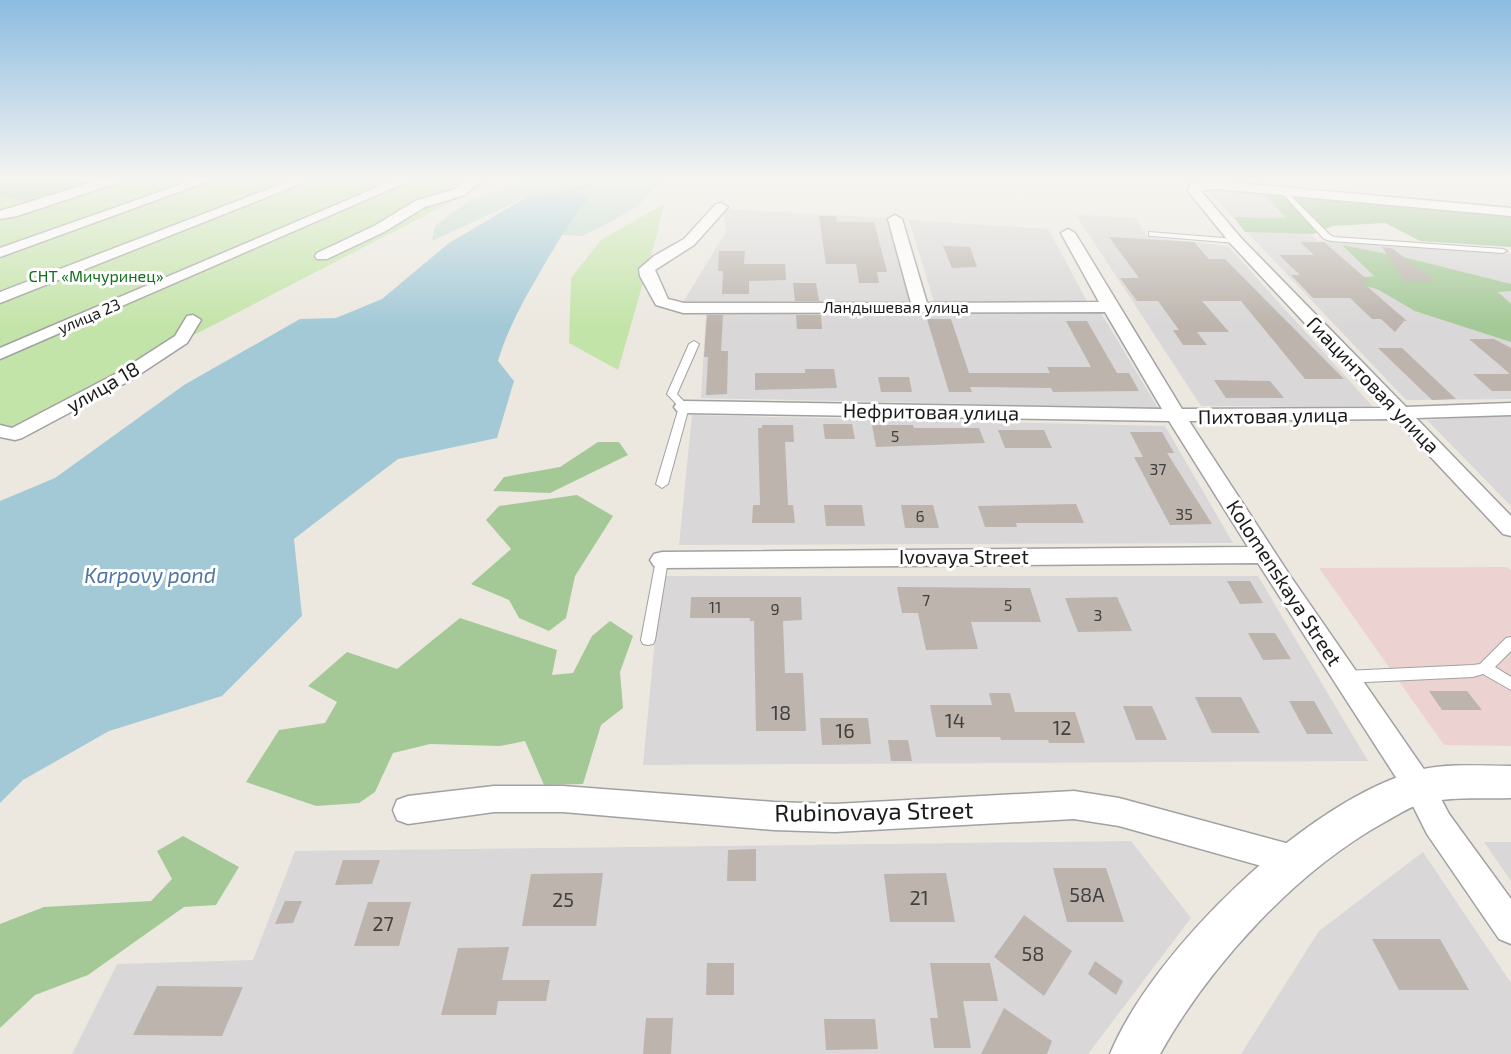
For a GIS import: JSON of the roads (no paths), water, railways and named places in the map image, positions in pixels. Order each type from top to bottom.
[{"type":"street","points":[[0,254],[74,227]]},
{"type":"street","points":[[0,298],[182,227]]},
{"type":"street","name":"улица 23","points":[[0,354],[295,227]]},
{"type":"street","points":[[322,256],[382,227]]},
{"type":"street","name":"Ландышевая улица","points":[[703,227],[689,242],[646,269],[662,302],[683,308],[1109,307]]},
{"type":"street","points":[[898,227],[920,306]]},
{"type":"street","name":"Гиацинтовая улица","points":[[1224,227],[1511,529]]},
{"type":"street","name":"Kolomenskaya Street","points":[[1068,233],[1109,307],[1266,555],[1419,787],[1438,824],[1511,927]]},
{"type":"street","name":"улица 18","points":[[5,435],[125,376],[181,339],[194,320]]},
{"type":"street","name":"Нефритовая улица","points":[[684,407],[1178,417]]},
{"type":"street","name":"Пихтовая улица","points":[[1178,417],[1400,414],[1511,409]]},
{"type":"street","name":"Ivovaya Street","points":[[662,560],[1266,555]]},
{"type":"street","points":[[1134,1054],[1147,1028],[1202,953],[1297,861],[1332,834],[1373,808],[1419,787],[1511,782]]},
{"type":"street","name":"Rubinovaya Street","points":[[408,810],[494,799],[563,799],[774,816],[835,818],[1074,805],[1119,812],[1297,861]]},
{"type":"lane","points":[[1318,227],[1327,237],[1334,239],[1503,251]]},
{"type":"lane","points":[[1152,234],[1236,241]]},
{"type":"lane","points":[[662,484],[684,407],[672,394],[694,344]]},
{"type":"lane","points":[[648,640],[662,560]]},
{"type":"lane","points":[[1345,677],[1473,671],[1485,668],[1511,642]]},
{"type":"lane","points":[[1485,668],[1511,684]]},
{"type":"water","name":"Karpovy pond","points":[[476,227],[567,227],[520,309],[502,347],[498,361],[514,381],[497,438],[398,459],[294,539],[302,616],[222,696],[109,731],[23,780],[0,803],[0,501],[55,478],[184,385],[300,319],[336,318],[382,299],[449,243]]},
{"type":"park label","name":"СНТ «Мичуринец»","points":[[96,276]]}]
